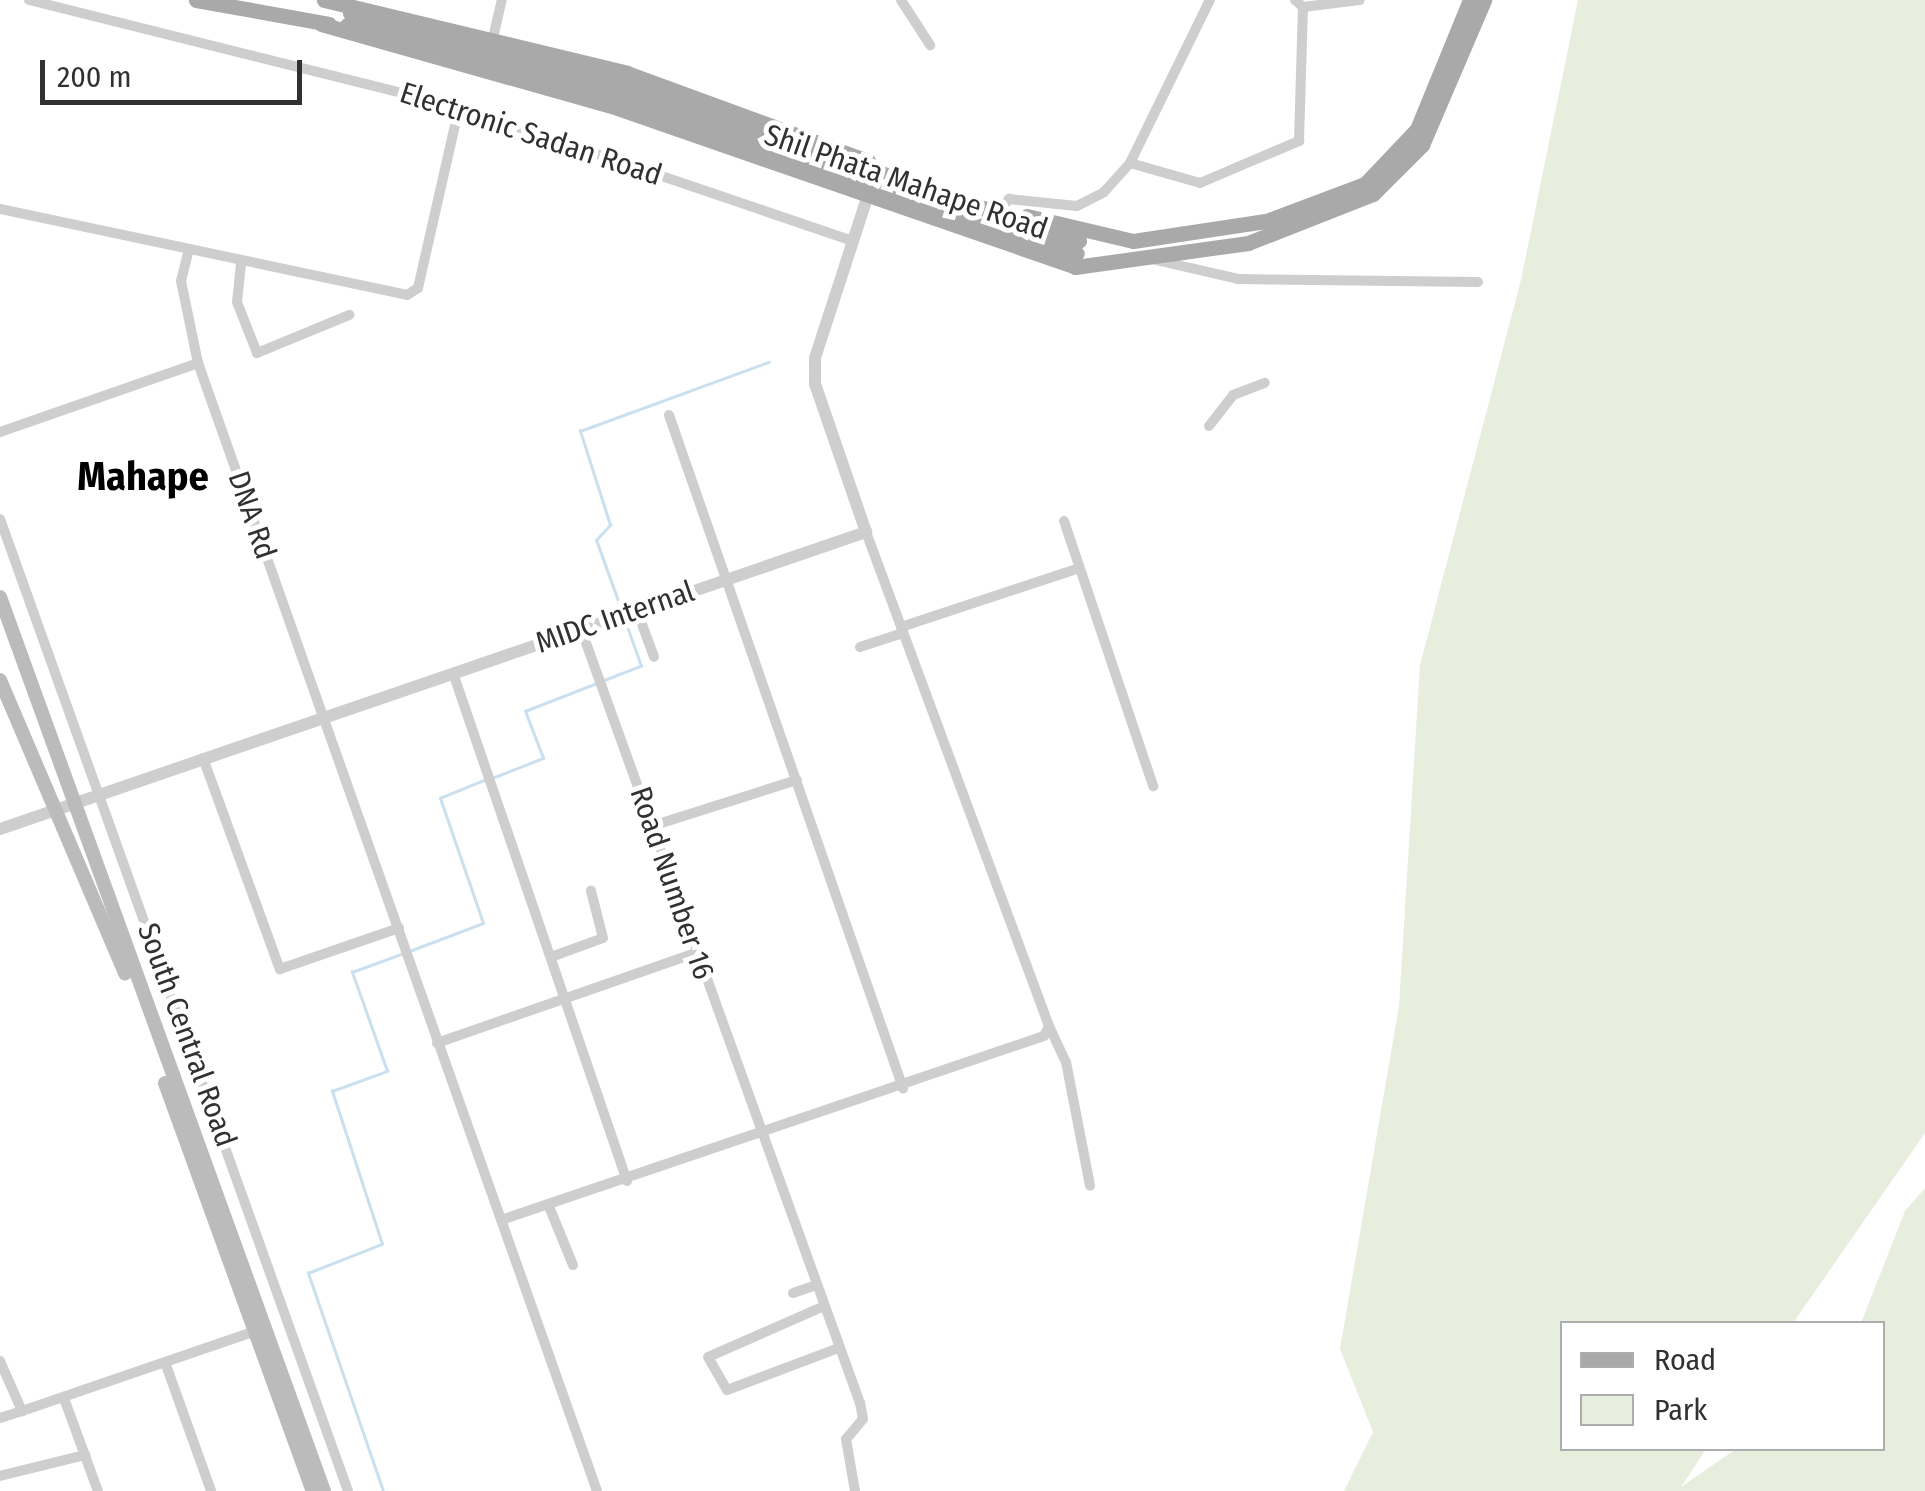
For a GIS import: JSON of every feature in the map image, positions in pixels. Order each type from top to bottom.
[{"type":"main road","points":[[196,0],[321,24],[349,19],[624,85],[1078,247],[1134,261]]},
{"type":"main road","points":[[247,0],[272,13]]},
{"type":"main road","points":[[326,0],[349,19]]},
{"type":"main road","name":"Shil Phata Mahape Road","points":[[326,0],[627,73],[999,207],[1132,241],[1266,221],[1365,184],[1417,129],[1470,0]]},
{"type":"main road","name":"Shil Phata Mahape Road","points":[[321,24],[617,108],[866,201],[1075,267],[1156,260],[1316,224],[1380,188],[1422,145],[1484,0]]},
{"type":"main road","points":[[1078,247],[1132,241]]},
{"type":"main road","name":"South Central Road","points":[[0,597],[260,1329],[313,1491]]},
{"type":"main road","name":"South Central Road","points":[[0,680],[50,813],[122,963],[324,1491]]},
{"type":"street","name":"Electronic Sadan Road","points":[[29,0],[459,106],[853,241]]},
{"type":"street","points":[[493,38],[502,0]]},
{"type":"street","points":[[901,0],[930,45]]},
{"type":"street","points":[[986,242],[999,207],[1009,199],[1088,204],[1130,163],[1210,0]]},
{"type":"street","points":[[1130,163],[1200,183],[1300,141],[1299,4],[1360,0]]},
{"type":"street","points":[[0,209],[188,254],[398,295],[418,288],[459,106]]},
{"type":"street","points":[[878,165],[853,241],[815,384],[902,630],[1049,1026],[1066,1062],[1090,1186]]},
{"type":"street","points":[[1060,224],[1062,204]]},
{"type":"street","name":"DNA Rd","points":[[188,254],[182,281],[198,363],[597,1491]]},
{"type":"street","points":[[1156,260],[1238,279],[1478,282]]},
{"type":"street","points":[[242,264],[237,302],[257,353],[349,316]]},
{"type":"street","points":[[0,432],[198,363]]},
{"type":"street","points":[[1208,426],[1233,395],[1265,383]]},
{"type":"street","points":[[668,415],[903,1088]]},
{"type":"street","points":[[0,518],[348,1491]]},
{"type":"street","points":[[1064,521],[1153,786]]},
{"type":"street","name":"MIDC Internal","points":[[0,829],[866,532]]},
{"type":"street","points":[[860,647],[1078,568]]},
{"type":"street","points":[[636,608],[654,657]]},
{"type":"street","name":"Road Number 16","points":[[581,629],[864,1419],[846,1439],[855,1491]]},
{"type":"street","points":[[452,673],[627,1180]]},
{"type":"street","points":[[204,758],[280,969],[400,931]]},
{"type":"street","points":[[652,826],[797,780]]},
{"type":"street","points":[[551,957],[603,938],[591,891]]},
{"type":"street","points":[[437,1042],[696,953]]},
{"type":"street","points":[[501,1220],[762,1137],[1036,1042],[1049,1026]]},
{"type":"street","points":[[548,1204],[573,1265]]},
{"type":"street","points":[[793,1293],[816,1286]]},
{"type":"street","points":[[822,1307],[708,1358],[727,1390],[836,1349]]},
{"type":"street","points":[[0,1418],[65,1401],[260,1329]]},
{"type":"street","points":[[0,1360],[22,1411]]},
{"type":"street","points":[[166,1365],[211,1491]]},
{"type":"street","points":[[65,1401],[98,1491]]},
{"type":"street","points":[[0,1476],[84,1455]]},
{"type":"green space","points":[[1578,0],[1925,0],[1925,1133],[1794,1321],[1560,1321],[1560,1451],[1705,1451],[1681,1487],[1733,1451],[1885,1451],[1885,1321],[1862,1321],[1905,1211],[1925,1188],[1925,1491],[1344,1491],[1373,1432],[1340,1349],[1399,1006],[1420,665],[1521,280]]},
{"type":"waterway","points":[[621,609],[596,540],[610,525],[580,431],[769,362]]},
{"type":"waterway","points":[[604,680],[641,666],[625,621]]},
{"type":"waterway","points":[[492,778],[543,758],[525,711],[597,683]]},
{"type":"waterway","points":[[412,950],[483,923],[440,798],[484,780]]},
{"type":"waterway","points":[[383,1491],[308,1273],[382,1244],[332,1091],[387,1071],[352,972],[404,953]]},
{"type":"district","name":"Mahape","points":[[143,477]]}]
